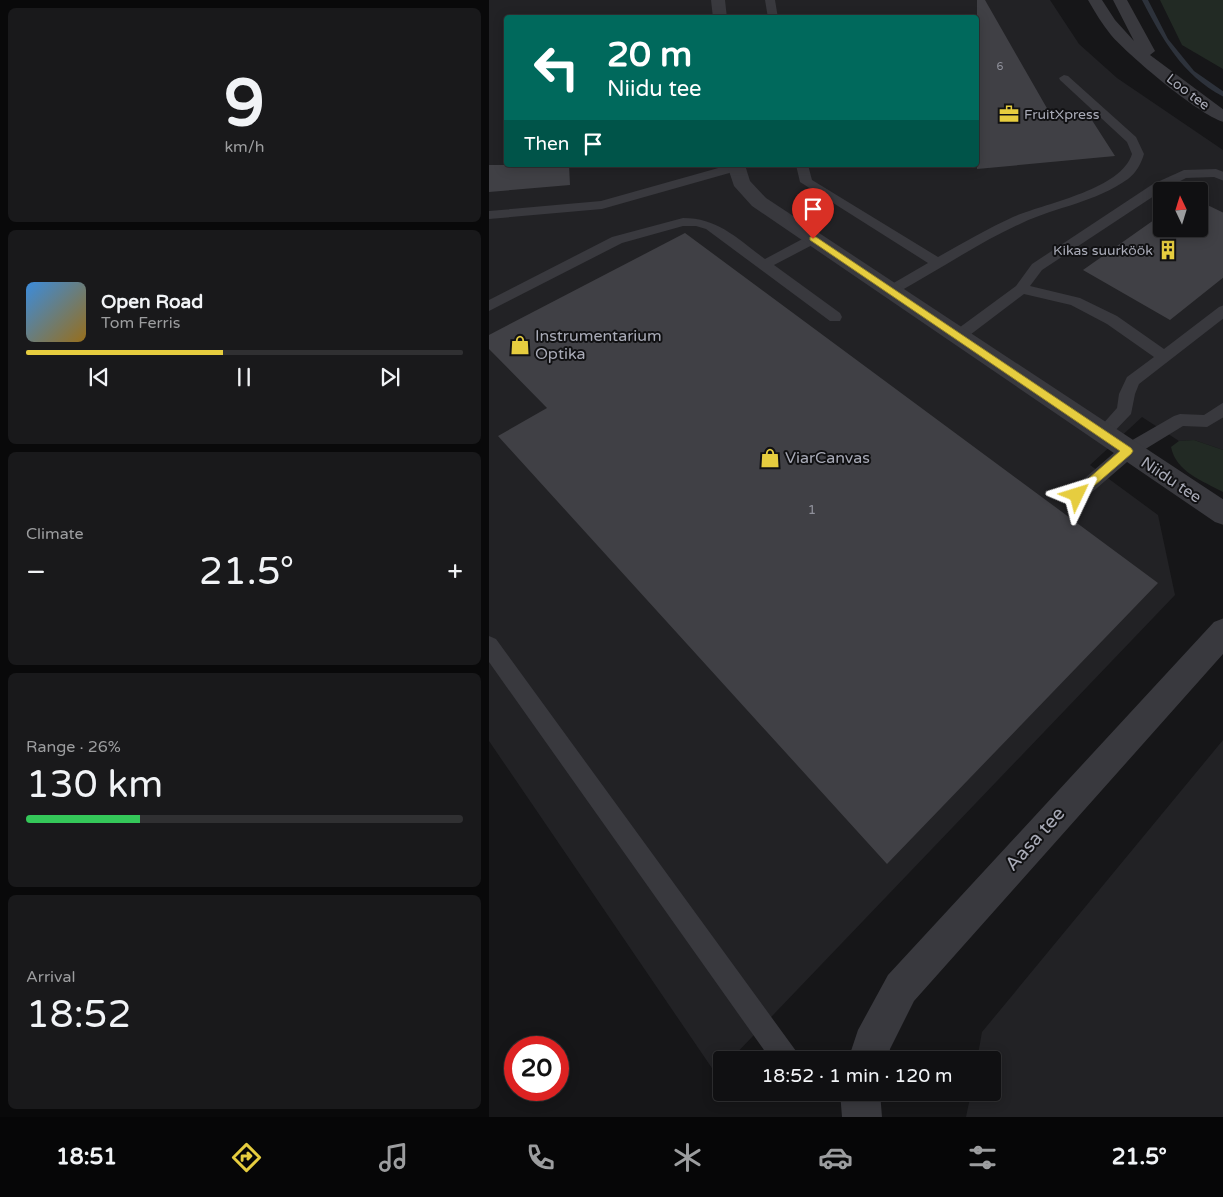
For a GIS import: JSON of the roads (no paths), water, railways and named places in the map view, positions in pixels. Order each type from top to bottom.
[{"type":"street","points":[[718,0],[720,15]]},
{"type":"street","name":"Loo tee","points":[[1095,0],[1113,29],[1131,49],[1188,93],[1223,117]]},
{"type":"street","name":"Loo tee","points":[[1120,0],[1155,66]]},
{"type":"street","name":"Niidu tee","points":[[736,167],[737,175],[746,191],[813,239],[1223,514]]},
{"type":"street","name":"Aasa tee","points":[[870,1051],[901,988],[1223,631]]},
{"type":"lane","points":[[770,0],[772,15]]},
{"type":"lane","points":[[889,291],[1015,221],[1044,208],[1101,188],[1125,175],[1132,168],[1138,154],[1132,140],[1064,78]]},
{"type":"lane","points":[[489,215],[602,205],[733,167]]},
{"type":"lane","points":[[803,167],[806,182],[939,264]]},
{"type":"lane","points":[[957,337],[1021,289],[1037,267],[1158,187],[1184,174],[1216,173],[1223,177]]},
{"type":"lane","points":[[489,306],[617,240],[683,222],[696,222],[711,226],[835,316]]},
{"type":"lane","points":[[765,265],[813,239]]},
{"type":"lane","points":[[1021,289],[1075,301],[1111,320],[1164,356]]},
{"type":"lane","points":[[1102,434],[1125,410],[1127,394],[1133,381],[1223,310]]},
{"type":"lane","points":[[1077,495],[1128,451],[1180,420],[1207,421],[1223,408]]},
{"type":"lane","points":[[489,645],[781,1051]]},
{"type":"waterway","points":[[1145,0],[1166,40],[1192,72],[1224,95]]},
{"type":"place","name":"FruitXpress","points":[[1009,114]]},
{"type":"place","name":"Kikas suurköök","points":[[1168,250]]},
{"type":"place","name":"Instrumentarium Optika","points":[[520,345]]},
{"type":"place","name":"ViarCanvas","points":[[770,458]]}]
